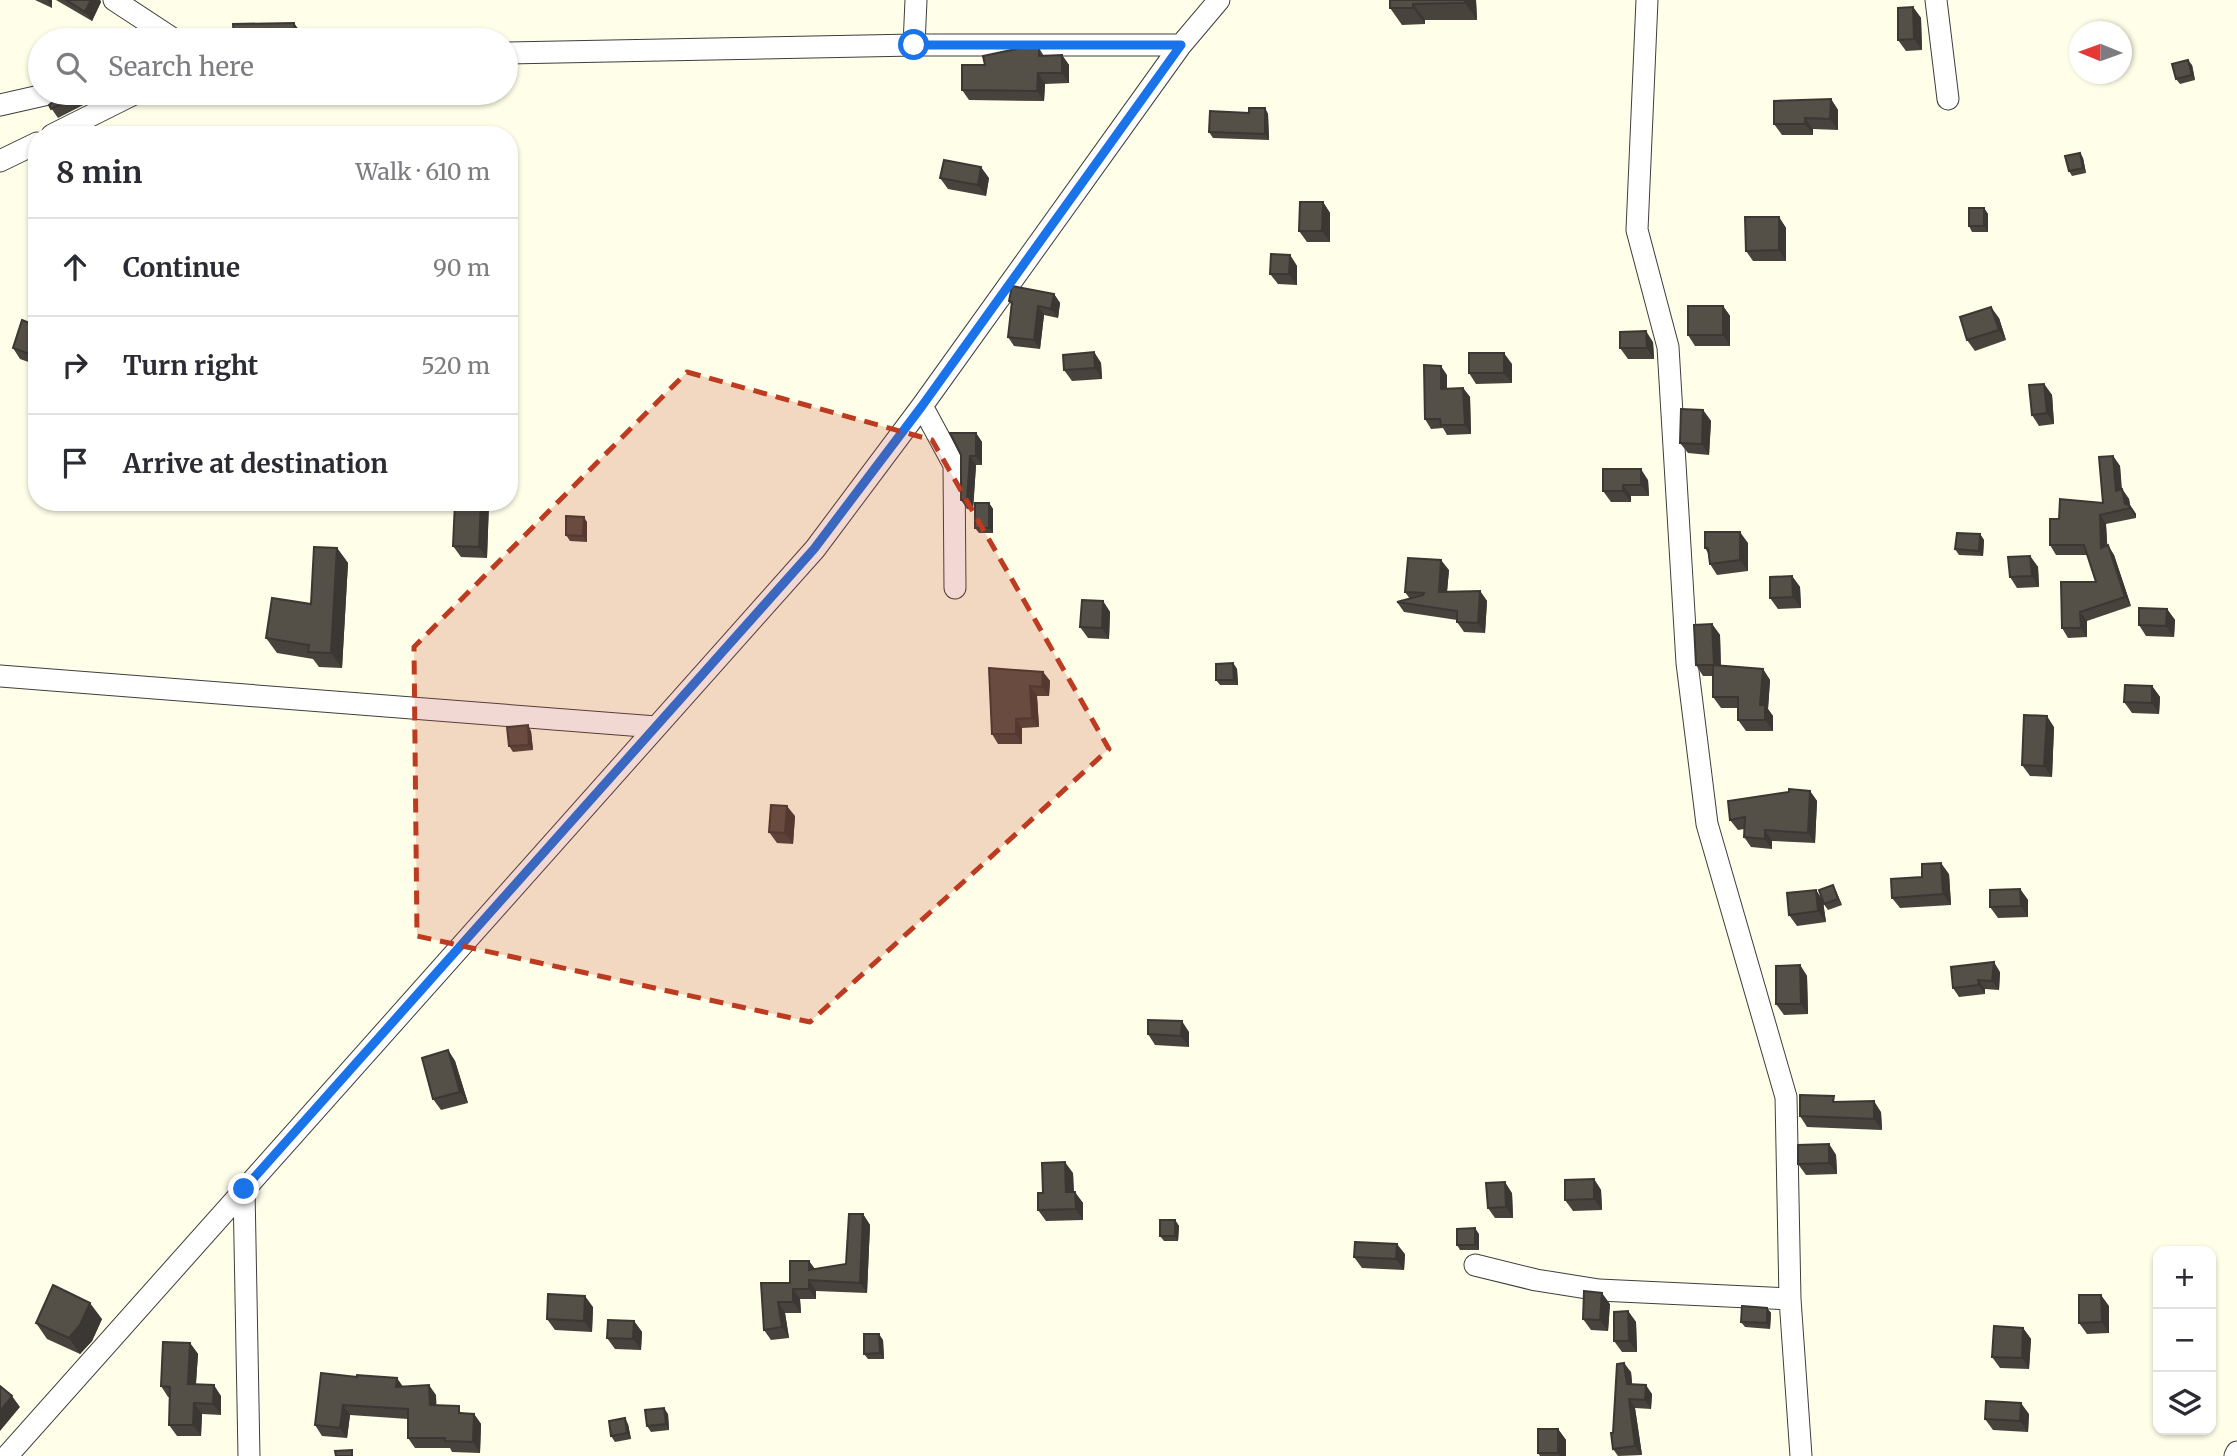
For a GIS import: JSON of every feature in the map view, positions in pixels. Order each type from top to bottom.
[{"type":"street","points":[[114,0],[157,28]]},
{"type":"street","points":[[914,45],[916,0]]},
{"type":"street","points":[[7,1456],[814,549],[922,406],[1181,45],[1219,0]]},
{"type":"street","points":[[1647,0],[1637,230],[1668,347],[1687,663],[1707,824],[1786,1097],[1790,1299],[1801,1456]]},
{"type":"street","points":[[1936,0],[1948,99]]},
{"type":"street","points":[[518,53],[914,45],[1181,45]]},
{"type":"street","points":[[0,105],[28,99]]},
{"type":"street","points":[[70,126],[112,105]]},
{"type":"street","points":[[0,161],[28,147]]},
{"type":"street","points":[[922,406],[954,465],[955,588]]},
{"type":"street","points":[[0,676],[656,727]]},
{"type":"street","points":[[244,1189],[249,1456]]},
{"type":"street","points":[[1475,1265],[1536,1280],[1599,1290],[1790,1299]]},
{"type":"highlighted area","points":[[687,372],[932,440],[1109,749],[810,1022],[417,936],[414,647]]},
{"type":"building","points":[[66,0],[91,0],[85,12]]},
{"type":"building","points":[[1390,0],[1465,0],[1465,3],[1413,4],[1413,8],[1390,8]]},
{"type":"building","points":[[1913,7],[1914,39],[1898,40],[1898,8]]},
{"type":"building","points":[[294,23],[294,28],[233,28],[233,24]]},
{"type":"building","points":[[1021,48],[1039,48],[1039,56],[1062,55],[1062,73],[1038,73],[1037,91],[962,90],[962,65],[985,65],[983,56]]},
{"type":"building","points":[[2188,60],[2192,75],[2176,79],[2172,64]]},
{"type":"building","points":[[1831,99],[1830,119],[1805,118],[1805,124],[1774,124],[1774,101]]},
{"type":"building","points":[[1249,108],[1265,108],[1265,134],[1209,132],[1210,111],[1249,113]]},
{"type":"building","points":[[2080,153],[2083,168],[2069,171],[2065,156]]},
{"type":"building","points":[[944,160],[981,167],[978,185],[940,178]]},
{"type":"building","points":[[1300,202],[1323,202],[1322,231],[1299,231]]},
{"type":"building","points":[[1969,208],[1984,208],[1984,226],[1969,226]]},
{"type":"building","points":[[1745,217],[1779,217],[1779,250],[1746,251]]},
{"type":"building","points":[[1271,254],[1290,255],[1289,274],[1270,274]]},
{"type":"building","points":[[1012,286],[1054,294],[1051,309],[1038,306],[1034,340],[1008,337]]},
{"type":"building","points":[[1688,306],[1723,306],[1723,335],[1688,335]]},
{"type":"building","points":[[1991,307],[1999,330],[1967,340],[1960,317]]},
{"type":"building","points":[[22,320],[28,322],[28,354],[13,348]]},
{"type":"building","points":[[1646,331],[1647,348],[1620,348],[1620,332]]},
{"type":"building","points":[[1094,352],[1095,368],[1064,370],[1063,355]]},
{"type":"building","points":[[1469,353],[1504,353],[1504,373],[1469,373]]},
{"type":"building","points":[[1424,365],[1441,366],[1441,389],[1463,388],[1465,425],[1441,425],[1440,419],[1425,419]]},
{"type":"building","points":[[2044,384],[2047,413],[2032,415],[2029,385]]},
{"type":"building","points":[[1681,409],[1703,410],[1702,444],[1680,443]]},
{"type":"building","points":[[950,433],[976,433],[976,456],[970,456],[967,501],[961,500],[961,455]]},
{"type":"building","points":[[2113,456],[2116,491],[2122,489],[2125,504],[2130,508],[2100,515],[2101,548],[2108,545],[2125,597],[2080,612],[2081,628],[2062,628],[2061,582],[2096,582],[2084,545],[2050,545],[2050,519],[2059,519],[2060,499],[2103,503],[2099,457]]},
{"type":"building","points":[[1603,469],[1641,469],[1641,485],[1623,485],[1623,491],[1603,491]]},
{"type":"building","points":[[975,503],[989,503],[989,528],[975,528]]},
{"type":"building","points":[[455,511],[481,511],[479,547],[453,546]]},
{"type":"building","points":[[566,516],[584,517],[583,536],[566,535]]},
{"type":"building","points":[[1705,532],[1740,532],[1740,560],[1710,564],[1708,548],[1705,548]]},
{"type":"building","points":[[1957,533],[1980,534],[1979,551],[1955,549]]},
{"type":"building","points":[[314,547],[337,548],[331,653],[308,652],[309,645],[266,638],[272,598],[311,604]]},
{"type":"building","points":[[2030,556],[2032,576],[2010,577],[2008,557]]},
{"type":"building","points":[[1408,558],[1441,560],[1439,592],[1480,591],[1478,623],[1457,622],[1457,611],[1397,602],[1424,593],[1405,592]]},
{"type":"building","points":[[1792,576],[1793,597],[1770,598],[1770,577]]},
{"type":"building","points":[[1082,600],[1103,601],[1102,628],[1080,627]]},
{"type":"building","points":[[2139,608],[2167,609],[2166,626],[2139,625]]},
{"type":"building","points":[[1712,624],[1714,665],[1696,665],[1694,625]]},
{"type":"building","points":[[1233,663],[1234,680],[1216,680],[1216,664]]},
{"type":"building","points":[[1713,665],[1763,669],[1760,705],[1765,705],[1765,720],[1738,720],[1738,697],[1713,697]]},
{"type":"building","points":[[989,668],[1043,672],[1042,687],[1030,686],[1032,718],[1016,719],[1016,734],[992,734]]},
{"type":"building","points":[[2125,685],[2152,686],[2152,703],[2124,702]]},
{"type":"building","points":[[2024,715],[2047,716],[2044,766],[2022,765]]},
{"type":"building","points":[[528,725],[529,745],[509,746],[507,727]]},
{"type":"building","points":[[1789,789],[1810,791],[1808,833],[1765,830],[1765,839],[1744,837],[1745,817],[1730,820],[1728,801],[1789,792]]},
{"type":"building","points":[[771,805],[787,806],[785,833],[769,832]]},
{"type":"building","points":[[1941,863],[1943,894],[1892,898],[1891,879],[1922,877],[1922,864]]},
{"type":"building","points":[[1833,885],[1838,899],[1824,904],[1819,890]]},
{"type":"building","points":[[2020,889],[2021,906],[1990,907],[1990,890]]},
{"type":"building","points":[[1816,890],[1818,911],[1789,915],[1787,893]]},
{"type":"building","points":[[1994,962],[1992,981],[1978,980],[1979,985],[1953,988],[1951,967]]},
{"type":"building","points":[[1800,965],[1801,1004],[1776,1004],[1776,966]]},
{"type":"building","points":[[1148,1020],[1182,1021],[1181,1036],[1148,1034]]},
{"type":"building","points":[[448,1050],[460,1092],[433,1099],[422,1058]]},
{"type":"building","points":[[1800,1095],[1834,1096],[1833,1102],[1874,1101],[1874,1119],[1800,1116]]},
{"type":"building","points":[[1829,1144],[1829,1163],[1798,1164],[1798,1145]]},
{"type":"building","points":[[1065,1162],[1066,1192],[1075,1192],[1076,1209],[1038,1210],[1038,1193],[1043,1193],[1042,1163]]},
{"type":"building","points":[[1594,1179],[1594,1199],[1565,1200],[1565,1180]]},
{"type":"building","points":[[1505,1182],[1506,1207],[1488,1208],[1486,1183]]},
{"type":"building","points":[[849,1214],[863,1214],[860,1283],[809,1280],[809,1289],[793,1289],[793,1302],[778,1302],[782,1327],[764,1330],[761,1283],[790,1283],[790,1261],[809,1261],[809,1270],[846,1264]]},
{"type":"building","points":[[1160,1220],[1175,1220],[1175,1236],[1160,1236]]},
{"type":"building","points":[[1475,1228],[1475,1245],[1457,1245],[1457,1229]]},
{"type":"building","points":[[1355,1242],[1397,1244],[1396,1259],[1354,1257]]},
{"type":"building","points":[[53,1285],[90,1303],[80,1325],[69,1338],[36,1323]]},
{"type":"building","points":[[1584,1291],[1602,1293],[1600,1320],[1583,1319]]},
{"type":"building","points":[[548,1294],[585,1296],[584,1321],[547,1319]]},
{"type":"building","points":[[2079,1295],[2101,1295],[2102,1322],[2079,1323]]},
{"type":"building","points":[[1742,1306],[1767,1308],[1767,1323],[1741,1322]]},
{"type":"building","points":[[1628,1311],[1629,1341],[1614,1341],[1614,1312]]},
{"type":"building","points":[[608,1320],[634,1321],[633,1339],[607,1338]]},
{"type":"building","points":[[1994,1326],[2023,1328],[2022,1358],[1992,1357]]},
{"type":"building","points":[[864,1334],[879,1334],[880,1353],[864,1354]]},
{"type":"building","points":[[163,1342],[190,1343],[188,1384],[214,1385],[213,1404],[194,1403],[193,1425],[169,1425],[170,1387],[161,1386]]},
{"type":"building","points":[[1624,1363],[1627,1384],[1646,1385],[1645,1400],[1629,1399],[1635,1446],[1613,1449],[1611,1433],[1617,1364]]},
{"type":"building","points":[[321,1373],[397,1378],[396,1387],[429,1385],[430,1405],[459,1406],[459,1413],[474,1414],[473,1442],[445,1441],[445,1438],[408,1438],[408,1409],[343,1405],[340,1428],[315,1425]]},
{"type":"building","points":[[0,1386],[12,1396],[0,1411]]},
{"type":"building","points":[[1986,1401],[2021,1403],[2020,1421],[1985,1419]]},
{"type":"building","points":[[664,1408],[666,1424],[647,1426],[645,1410]]},
{"type":"building","points":[[625,1418],[627,1433],[611,1436],[609,1421]]},
{"type":"building","points":[[1538,1429],[1558,1429],[1558,1453],[1538,1453]]},
{"type":"building","points":[[352,1450],[352,1456],[336,1456],[335,1451]]},
{"type":"route","points":[[244,1189],[814,549],[922,406],[1181,45],[914,45]]}]
